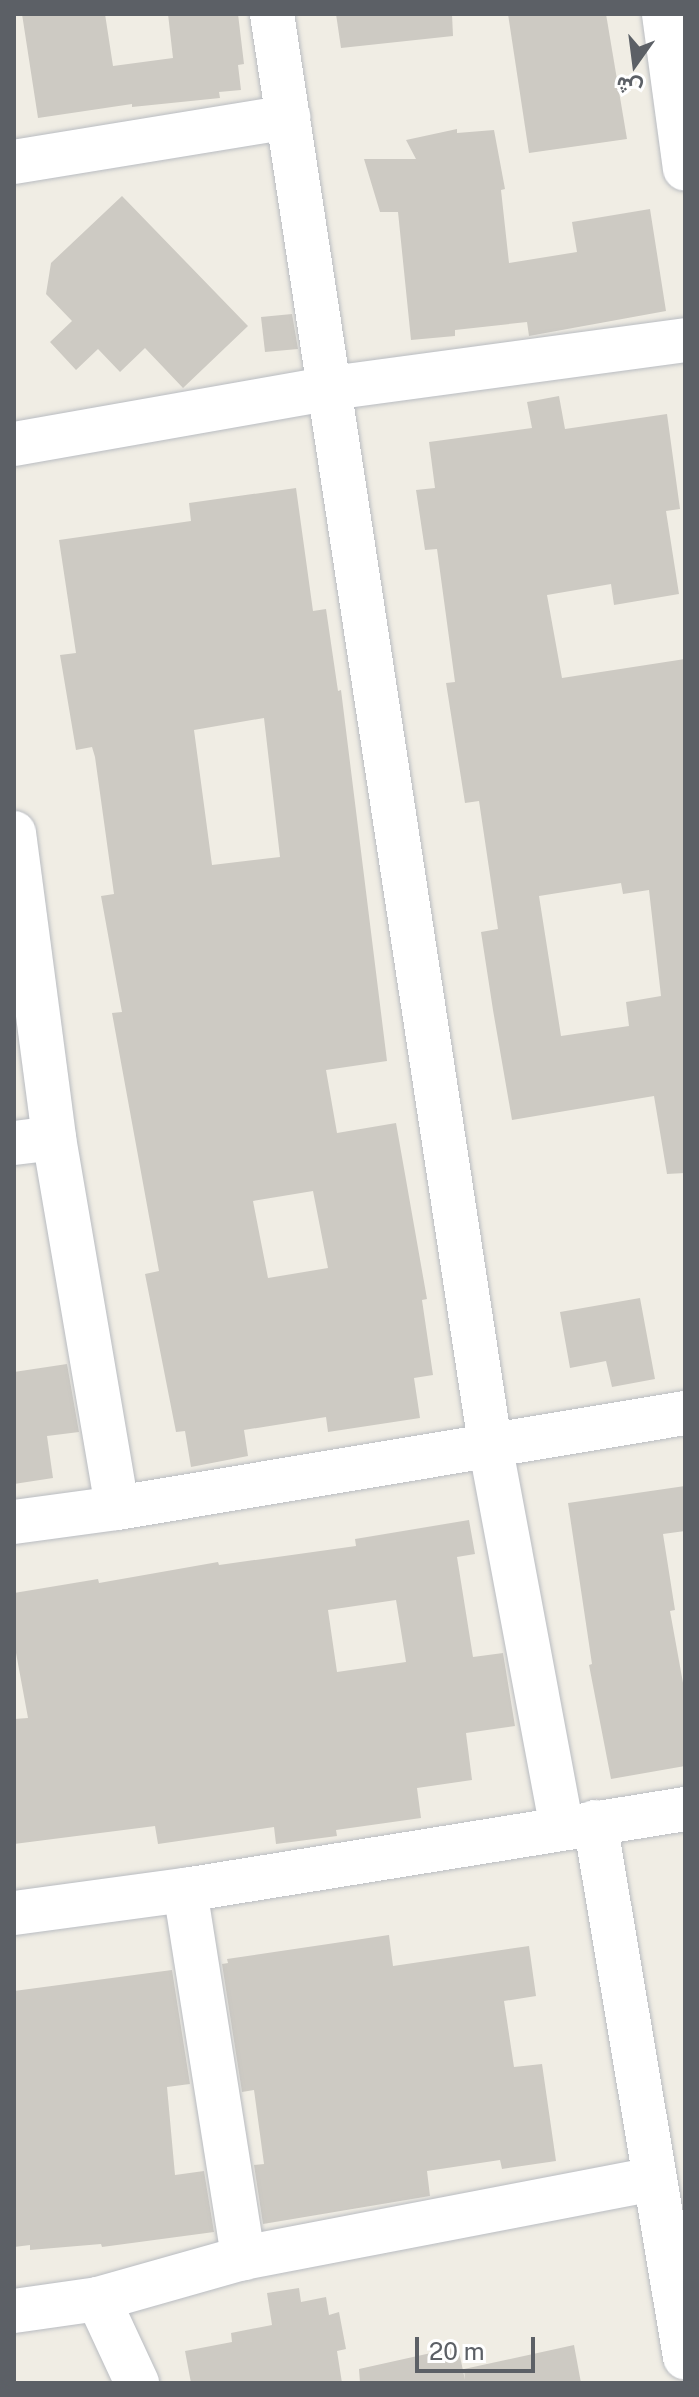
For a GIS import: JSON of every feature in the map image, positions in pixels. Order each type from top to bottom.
[{"type":"street","points":[[272,14],[490,1444],[579,1825],[653,2179],[685,2357]]},
{"type":"street","points":[[664,14],[685,169]]},
{"type":"street","points":[[14,162],[288,117]]},
{"type":"street","points":[[14,444],[331,388],[685,340]]},
{"type":"street","points":[[14,833],[34,1140],[117,1508]]},
{"type":"street","points":[[14,1522],[117,1508],[685,1413]]},
{"type":"street","points":[[14,1913],[185,1890],[685,1809]]},
{"type":"street","points":[[185,1890],[243,2258]]},
{"type":"street","points":[[14,2311],[98,2299],[243,2258],[653,2179]]},
{"type":"street","points":[[98,2299],[137,2383]]},
{"type":"building","points":[[22,14],[105,14],[113,66],[173,58],[168,14],[238,14],[244,64],[238,65],[241,90],[219,92],[220,98],[132,107],[132,104],[38,118]]},
{"type":"building","points":[[336,14],[452,14],[453,36],[341,48]]},
{"type":"building","points":[[508,14],[606,14],[627,139],[529,153]]},
{"type":"building","points":[[457,129],[457,133],[494,130],[505,189],[501,190],[509,263],[577,252],[572,222],[650,209],[666,311],[529,336],[527,322],[455,330],[455,336],[411,340],[398,212],[380,212],[364,159],[416,159],[406,140]]},
{"type":"building","points":[[122,196],[248,326],[183,388],[145,348],[120,372],[98,349],[76,370],[50,342],[72,321],[46,294],[51,263]]},
{"type":"building","points":[[292,314],[298,349],[265,352],[261,317]]},
{"type":"building","points":[[559,396],[565,429],[667,414],[680,509],[666,511],[679,594],[614,605],[611,584],[547,595],[562,678],[685,659],[685,1173],[667,1174],[654,1096],[512,1120],[481,932],[498,929],[479,801],[465,803],[446,683],[455,682],[437,549],[425,550],[416,490],[435,488],[429,442],[532,428],[527,402]],"holes":[[[621,883],[623,894],[649,890],[661,996],[626,1002],[629,1026],[561,1036],[539,896]]]},
{"type":"building","points":[[296,488],[313,611],[326,609],[338,691],[341,690],[387,1061],[326,1070],[337,1133],[396,1123],[427,1299],[422,1300],[433,1375],[414,1378],[420,1418],[328,1432],[326,1417],[244,1430],[248,1456],[191,1467],[185,1431],[176,1432],[145,1274],[159,1271],[112,1013],[122,1012],[101,896],[114,894],[95,757],[92,747],[76,750],[60,655],[76,653],[59,540],[191,521],[189,503]],"holes":[[[264,718],[280,857],[212,865],[194,730]],[[313,1191],[328,1268],[268,1278],[253,1201]]]},
{"type":"building","points":[[640,1298],[655,1379],[612,1387],[606,1361],[570,1368],[560,1312]]},
{"type":"building","points":[[67,1364],[79,1432],[47,1436],[53,1478],[14,1484],[14,1372]]},
{"type":"building","points":[[685,1486],[685,1531],[663,1534],[675,1610],[670,1611],[685,1694],[685,1766],[611,1779],[589,1665],[592,1664],[568,1503]]},
{"type":"building","points":[[469,1520],[475,1554],[457,1557],[473,1657],[503,1653],[515,1726],[466,1733],[472,1780],[417,1788],[421,1818],[336,1830],[337,1836],[276,1844],[274,1827],[158,1844],[155,1826],[14,1844],[14,1719],[28,1718],[14,1642],[14,1593],[98,1579],[99,1583],[218,1562],[219,1565],[356,1546],[355,1539]],"holes":[[[396,1600],[406,1662],[337,1672],[328,1610]]]},
{"type":"building","points":[[389,1935],[393,1966],[529,1946],[536,1996],[504,2001],[514,2067],[542,2064],[556,2161],[502,2169],[500,2160],[427,2171],[430,2196],[263,2224],[254,2165],[264,2164],[254,2090],[242,2092],[222,1964],[228,1963],[227,1959]]},
{"type":"building","points":[[172,1970],[190,2084],[167,2087],[175,2175],[204,2171],[214,2232],[102,2247],[101,2244],[30,2250],[30,2245],[14,2247],[14,1991]]},
{"type":"building","points":[[299,2288],[301,2302],[326,2297],[329,2315],[339,2312],[346,2349],[337,2351],[342,2383],[191,2383],[185,2351],[232,2342],[231,2333],[272,2325],[267,2293]]},
{"type":"building","points":[[574,2345],[581,2383],[360,2383],[359,2369],[458,2347],[465,2380],[464,2369]]}]
